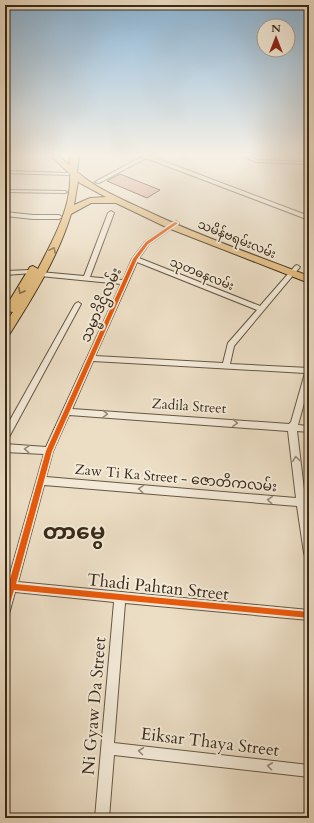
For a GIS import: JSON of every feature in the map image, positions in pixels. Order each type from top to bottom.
[{"type":"main road","points":[[5,332],[28,297],[36,273],[59,217],[65,194]]},
{"type":"main road","points":[[5,317],[36,273],[61,232],[69,212],[73,194]]},
{"type":"main road","points":[[106,194],[122,203],[174,224],[295,270],[309,272]]},
{"type":"main road","points":[[120,194],[174,224]]},
{"type":"main road","points":[[69,212],[82,202],[89,200],[102,199],[122,203]]},
{"type":"main road","points":[[295,270],[309,280]]},
{"type":"street","points":[[246,194],[309,218]]},
{"type":"street","points":[[86,279],[111,213]]},
{"type":"street","points":[[5,214],[32,217],[59,217]]},
{"type":"street","name":"သမ္မာဒိဌိလမ်း","points":[[5,610],[8,586],[49,451],[66,412],[135,259],[147,243],[174,224]]},
{"type":"street","name":"သုတဓနလမ်း","points":[[135,259],[261,309]]},
{"type":"street","points":[[226,366],[231,345],[295,270]]},
{"type":"street","points":[[5,273],[36,273],[124,282]]},
{"type":"street","points":[[5,437],[78,304]]},
{"type":"street","points":[[90,358],[309,371],[295,423],[292,427],[305,503],[309,553]]},
{"type":"street","name":"Zadila Street","points":[[66,412],[309,428]]},
{"type":"street","points":[[5,448],[49,451]]},
{"type":"street","name":"Zaw Ti Ka Street - ဇောတိကလမ်း","points":[[41,481],[305,503]]},
{"type":"street","name":"Thadi Pahtan Street","points":[[8,586],[309,615]]},
{"type":"street","name":"Ni Gyaw Da Street","points":[[102,818],[120,597]]},
{"type":"street","name":"Eiksar Thaya Street","points":[[107,748],[309,771]]},
{"type":"building","points":[[139,194],[153,194],[147,198]]},
{"type":"cycle path","points":[[5,610],[49,451],[135,259],[147,243],[176,223]]},
{"type":"cycle path","points":[[5,586],[309,615]]},
{"type":"district","name":"တာမွေ","points":[[74,532]]}]
